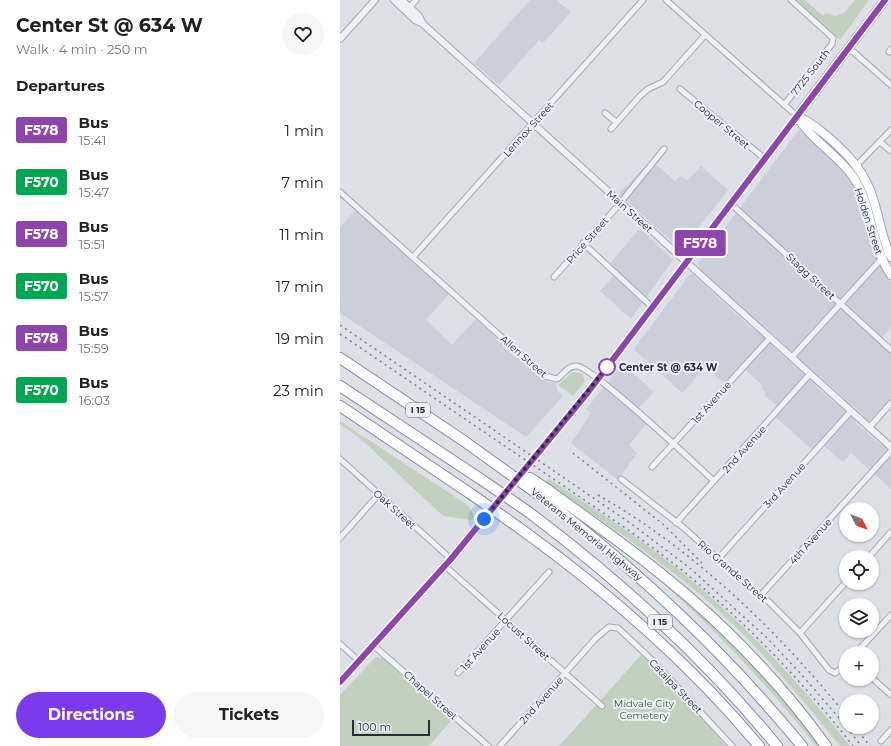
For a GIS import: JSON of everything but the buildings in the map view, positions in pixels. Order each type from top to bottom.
[{"type":"highway","name":"Veterans Memorial Highway","points":[[340,358],[514,477],[545,494],[673,606],[734,668],[802,746]]},
{"type":"highway","name":"Veterans Memorial Highway","points":[[340,386],[530,513],[597,566],[680,641],[734,697],[777,746]]},
{"type":"highway","points":[[340,406],[518,526],[593,583],[649,631],[706,687],[759,746]]},
{"type":"highway","points":[[545,494],[661,573],[699,606],[788,692],[834,746]]},
{"type":"highway","points":[[747,652],[792,702],[826,746]]},
{"type":"main road","points":[[340,682],[451,559],[598,379],[885,0]]},
{"type":"main road","name":"Holden Street","points":[[796,116],[809,121],[847,153],[857,165],[872,194],[890,254]]},
{"type":"main road","name":"Holden Street","points":[[796,116],[804,128],[840,161],[855,179],[863,196],[881,259],[891,275]]},
{"type":"street","points":[[340,39],[375,0]]},
{"type":"street","name":"Main Street","points":[[394,0],[415,20],[423,24],[891,447]]},
{"type":"street","name":"Main Street","points":[[402,0],[419,16],[423,24]]},
{"type":"street","points":[[410,7],[416,0]]},
{"type":"street","name":"Lennox Street","points":[[413,257],[643,0]]},
{"type":"street","name":"Holden Street","points":[[666,0],[796,116]]},
{"type":"street","name":"7725 South","points":[[784,105],[832,44],[834,38],[791,0]]},
{"type":"street","points":[[611,129],[644,92],[663,82],[705,35]]},
{"type":"street","points":[[849,48],[891,85]]},
{"type":"street","name":"Cooper Street","points":[[680,89],[764,158]]},
{"type":"street","points":[[605,112],[616,122]]},
{"type":"street","points":[[857,165],[891,130]]},
{"type":"street","points":[[880,142],[891,151]]},
{"type":"street","name":"Price Street","points":[[554,277],[664,149]]},
{"type":"street","name":"Allen Street","points":[[340,192],[547,378],[557,379],[570,368],[574,366],[579,367],[598,379],[714,481]]},
{"type":"street","name":"Stagg Street","points":[[730,203],[891,350]]},
{"type":"street","points":[[583,244],[652,307]]},
{"type":"street","points":[[792,358],[881,259],[890,254]]},
{"type":"street","name":"1st Avenue","points":[[652,467],[770,338]]},
{"type":"street","name":"2nd Avenue","points":[[676,523],[810,374]]},
{"type":"street","points":[[869,428],[891,404]]},
{"type":"street","name":"3rd Avenue","points":[[718,560],[851,411]]},
{"type":"street","name":"4th Avenue","points":[[761,595],[891,451]]},
{"type":"street","name":"Oak Street","points":[[340,459],[451,559]]},
{"type":"street","name":"Rio Grande Street","points":[[621,479],[676,523],[761,595],[800,633],[828,670],[836,673],[839,671]]},
{"type":"street","points":[[340,538],[379,494]]},
{"type":"street","points":[[875,550],[891,532]]},
{"type":"street","name":"Locust Street","points":[[445,566],[602,706]]},
{"type":"street","name":"1st Avenue","points":[[458,673],[550,572]]},
{"type":"street","points":[[800,633],[839,590]]},
{"type":"street","points":[[862,646],[891,615]]},
{"type":"street","name":"2nd Avenue","points":[[500,746],[604,630],[609,627],[618,628]]},
{"type":"street","name":"Catalpa Street","points":[[618,628],[664,672],[732,746]]},
{"type":"street","points":[[340,644],[359,661]]},
{"type":"street","name":"Chapel Street","points":[[373,645],[488,746]]},
{"type":"street","points":[[879,684],[891,695]]},
{"type":"street","points":[[881,741],[891,730]]},
{"type":"shaded area","points":[[530,0],[556,0],[571,12],[543,43],[539,40],[499,85],[474,63]]},
{"type":"shaded area","points":[[798,131],[802,132],[834,160],[852,184],[861,207],[873,252],[891,283],[891,327],[882,338],[891,346],[891,400],[870,421],[865,420],[863,415],[805,363],[802,363],[785,348],[785,345],[699,268],[698,263]]},
{"type":"shaded area","points":[[651,160],[675,181],[681,175],[687,181],[701,166],[728,190],[683,247],[677,246],[619,194]]},
{"type":"shaded area","points":[[355,210],[449,294],[426,320],[452,345],[476,319],[541,378],[548,382],[556,383],[557,391],[563,396],[526,437],[340,313],[340,227]]},
{"type":"shaded area","points":[[640,228],[673,260],[631,319],[600,291],[618,271],[610,263]]},
{"type":"shaded area","points":[[690,274],[694,275],[748,325],[775,346],[775,349],[815,383],[816,387],[856,420],[856,423],[891,452],[891,489],[851,453],[843,462],[824,446],[817,454],[771,413],[777,406],[764,395],[766,393],[761,388],[763,386],[745,369],[729,387],[706,367],[682,393],[634,349]]},
{"type":"shaded area","points":[[623,364],[654,392],[638,409],[650,420],[629,445],[637,453],[618,480],[571,443],[591,413],[586,409]]},
{"type":"green space","points":[[795,0],[805,0],[823,16],[826,13],[835,16],[844,13],[855,0],[869,0],[840,40]]},
{"type":"green space","points":[[573,372],[582,374],[585,381],[573,396],[558,385]]},
{"type":"green space","points":[[340,421],[469,506],[474,517],[471,520],[443,516],[363,441],[340,424]]},
{"type":"green space","points":[[548,478],[620,526],[672,564],[711,597],[794,679],[850,746],[840,746],[758,649],[703,597],[646,552],[546,482]]},
{"type":"green space","points":[[639,562],[695,606],[764,675],[822,746],[816,746],[754,673],[710,627]]},
{"type":"green space","name":"Midvale City Cemetery","points":[[642,654],[677,690],[726,746],[559,746]]},
{"type":"green space","points":[[376,657],[382,658],[452,720],[429,746],[340,746],[340,695]]},
{"type":"railway","points":[[340,325],[633,525],[691,569],[767,638],[839,718]]},
{"type":"railway","points":[[340,334],[613,519],[691,578],[749,629],[803,686],[853,746]]},
{"type":"railway","points":[[573,453],[664,525],[702,563]]},
{"type":"railway","points":[[598,495],[633,516],[667,540],[732,593],[792,652],[839,707]]},
{"type":"railway","points":[[852,734],[861,746]]},
{"type":"railway","points":[[861,734],[870,746]]},
{"type":"bus line","name":"F578","points":[[340,682],[451,559],[589,391],[750,176],[885,0]]},
{"type":"place","name":"Center St @ 634 W","points":[[607,367]]},
{"type":"route","points":[[484,519],[607,367]]}]
